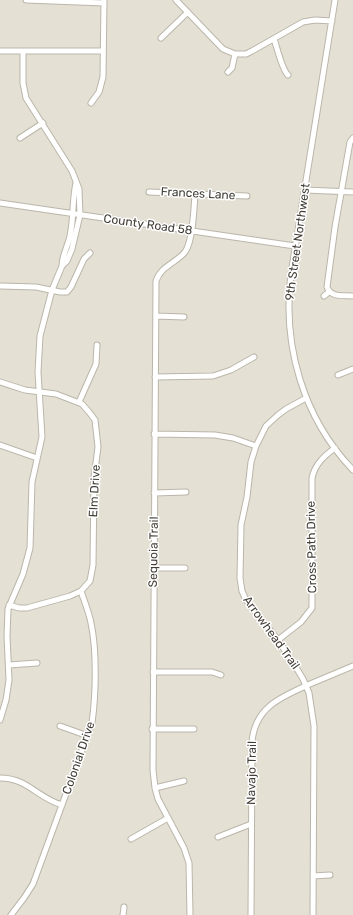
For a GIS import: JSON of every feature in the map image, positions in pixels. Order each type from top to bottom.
[{"type":"street","points":[[26,0],[104,1],[103,80],[99,92],[91,103]]},
{"type":"street","points":[[176,0],[220,46],[235,54],[246,54],[303,22],[315,20],[332,21]]},
{"type":"street","name":"9th Street Northwest","points":[[335,0],[295,246],[289,291],[289,323],[293,355],[306,398],[318,422],[335,448],[353,470]]},
{"type":"street","points":[[161,38],[188,12]]},
{"type":"street","points":[[274,39],[284,70],[288,75]]},
{"type":"street","points":[[0,51],[23,52],[103,50]]},
{"type":"street","points":[[0,720],[8,689],[9,665],[7,617],[9,605],[23,574],[30,548],[32,482],[42,438],[38,391],[40,336],[45,311],[52,290],[62,266],[67,260],[74,244],[80,215],[79,189],[70,165],[28,101],[25,94],[23,83],[23,52]]},
{"type":"street","points":[[228,72],[232,68],[235,54]]},
{"type":"street","points":[[20,138],[42,123]]},
{"type":"street","points":[[353,138],[350,142],[327,283],[329,292],[335,295],[353,296]]},
{"type":"street","points":[[62,266],[62,259],[70,236],[76,183]]},
{"type":"street","points":[[305,190],[353,192]]},
{"type":"street","name":"Frances Lane","points":[[149,192],[247,196]]},
{"type":"street","name":"Sequoia Trail","points":[[190,915],[189,863],[184,848],[158,799],[154,788],[152,770],[154,434],[156,287],[158,277],[163,270],[185,251],[189,244],[192,231],[195,194]]},
{"type":"street","name":"County Road 58","points":[[0,203],[295,246]]},
{"type":"street","points":[[0,286],[36,287],[67,292],[72,287],[84,259],[90,254]]},
{"type":"street","points":[[324,296],[329,292]]},
{"type":"street","points":[[156,316],[184,317]]},
{"type":"street","points":[[79,402],[96,364],[97,345]]},
{"type":"street","points":[[155,377],[214,376],[232,370],[254,357]]},
{"type":"street","points":[[338,374],[353,369]]},
{"type":"street","name":"Elm Drive","points":[[0,382],[24,390],[56,394],[79,402],[86,408],[95,420],[98,447],[94,478],[92,569],[90,580],[81,591]]},
{"type":"street","name":"Arrowhead Trail","points":[[306,398],[286,408],[266,426],[256,446],[241,524],[241,584],[246,600],[278,640],[300,672],[312,705],[314,726],[312,876],[313,915]]},
{"type":"street","points":[[154,434],[215,435],[233,438],[256,446]]},
{"type":"street","points":[[0,445],[37,458]]},
{"type":"street","name":"Cross Path Drive","points":[[278,640],[302,622],[312,608],[312,478],[319,461],[335,448]]},
{"type":"street","points":[[154,492],[186,492]]},
{"type":"street","points":[[154,568],[185,568]]},
{"type":"street","points":[[9,605],[19,608],[27,608],[70,596],[81,591]]},
{"type":"street","name":"Colonial Drive","points":[[11,915],[33,884],[92,723],[94,706],[94,642],[91,622],[81,591]]},
{"type":"street","points":[[9,665],[37,663]]},
{"type":"street","name":"Navajo Trail","points":[[251,915],[252,742],[256,723],[271,704],[306,686],[353,666]]},
{"type":"street","points":[[153,672],[212,672],[221,676]]},
{"type":"street","points":[[60,726],[88,736]]},
{"type":"street","points":[[152,729],[194,729]]},
{"type":"street","points":[[0,778],[10,778],[19,781],[30,787],[47,800],[62,805]]},
{"type":"street","points":[[154,788],[184,781]]},
{"type":"street","points":[[131,839],[168,818]]},
{"type":"street","points":[[218,837],[251,824]]},
{"type":"street","points":[[312,876],[330,875]]},
{"type":"street","points":[[123,915],[124,907]]},
{"type":"shaded area","points":[[0,0],[353,0],[353,915],[0,915]]}]
